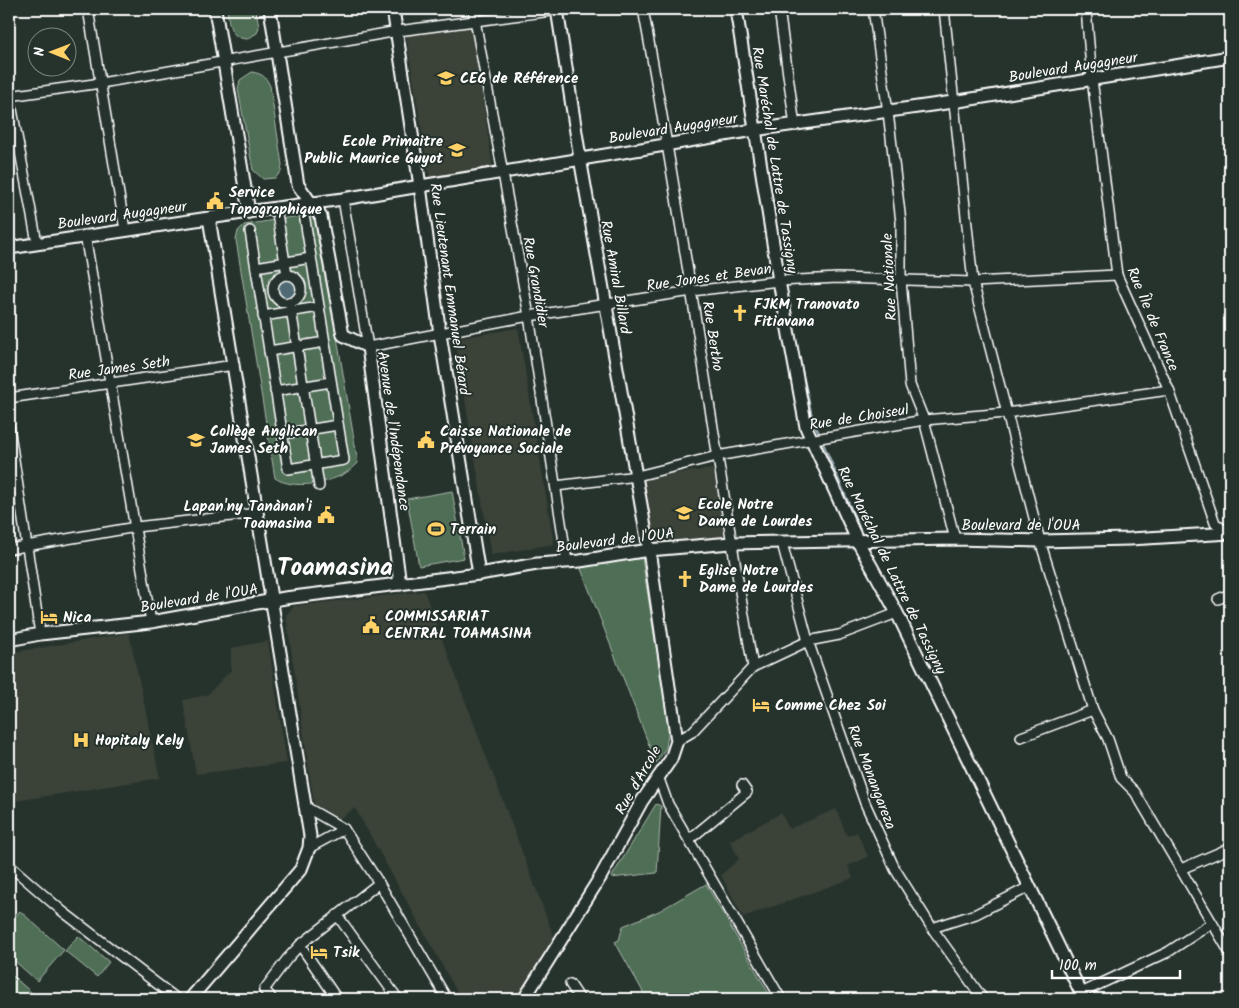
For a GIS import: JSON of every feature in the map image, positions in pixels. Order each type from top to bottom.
[{"type":"street","points":[[88,9],[125,230]]},
{"type":"street","points":[[215,9],[245,212]]},
{"type":"street","name":"Avenue de l'Indépendance","points":[[270,9],[298,185],[321,217],[343,335],[368,347],[400,584]]},
{"type":"street","name":"Rue Lieutenant Emmanuel Bérard","points":[[393,9],[398,31],[440,334],[479,574]]},
{"type":"street","name":"Rue Grandidier","points":[[474,9],[529,316],[567,562]]},
{"type":"street","points":[[38,243],[9,95],[101,83],[398,31],[561,9]]},
{"type":"street","name":"Rue Amiral Billard","points":[[561,9],[580,158],[649,550]]},
{"type":"street","name":"Rue Bertho","points":[[643,9],[668,145],[731,544],[753,667]]},
{"type":"street","name":"Rue Maréchal de Lattre de Tassigny","points":[[736,9],[779,281],[806,427],[858,542],[897,613],[1083,996]]},
{"type":"street","points":[[779,9],[795,126]]},
{"type":"street","name":"Rue Nationale","points":[[873,9],[901,222],[901,280],[910,385],[924,420],[956,539]]},
{"type":"street","points":[[944,9],[973,282],[1040,541],[1093,710],[1108,739],[1121,778],[1135,792],[1230,953]]},
{"type":"street","name":"Rue Île de France","points":[[1086,9],[1092,79],[1117,275],[1169,390],[1215,523],[1230,534]]},
{"type":"street","name":"Boulevard Augagneur","points":[[9,248],[85,235],[310,202],[343,199],[754,130],[888,112],[1230,57]]},
{"type":"street","points":[[343,199],[368,347]]},
{"type":"street","points":[[276,208],[286,275]]},
{"type":"street","points":[[190,999],[301,869],[309,848],[310,836],[209,218]]},
{"type":"street","points":[[250,231],[288,469],[344,460],[305,220]]},
{"type":"street","points":[[85,235],[112,383],[151,622]]},
{"type":"street","points":[[256,268],[311,258]]},
{"type":"street","points":[[290,307],[298,298],[301,290],[295,278],[286,275],[277,280],[274,290],[278,299],[290,307],[319,486]]},
{"type":"street","name":"Rue Jones et Bevan","points":[[368,347],[529,316],[692,291],[779,281],[838,278],[973,282],[1117,275]]},
{"type":"street","points":[[263,316],[290,307],[319,307]]},
{"type":"street","points":[[269,351],[325,342]]},
{"type":"street","name":"Rue James Seth","points":[[9,398],[234,365]]},
{"type":"street","points":[[276,391],[331,382]]},
{"type":"street","name":"Rue de Choiseul","points":[[556,486],[637,476],[717,456],[924,420],[1006,414],[1169,390]]},
{"type":"street","points":[[282,434],[338,425]]},
{"type":"street","points":[[9,426],[40,634]]},
{"type":"street","points":[[9,549],[136,527],[258,513]]},
{"type":"street","name":"Boulevard de l'OUA","points":[[9,640],[40,634],[151,622],[271,601],[649,550],[731,544],[956,539],[1040,541],[1230,534]]},
{"type":"street","name":"Rue Manangareza","points":[[782,543],[808,641],[865,803],[895,868],[932,928],[983,999]]},
{"type":"street","name":"Rue d'Arcole","points":[[524,999],[601,876],[658,776],[671,759],[677,741],[649,550]]},
{"type":"street","points":[[1218,599],[1230,594]]},
{"type":"street","points":[[677,741],[692,732],[753,667],[808,641],[839,635],[897,613]]},
{"type":"street","points":[[1021,737],[1093,710]]},
{"type":"street","points":[[658,776],[668,804],[781,999]]},
{"type":"street","points":[[690,839],[747,792],[742,785]]},
{"type":"street","points":[[304,806],[344,829],[379,883],[446,999]]},
{"type":"street","points":[[309,848],[344,829]]},
{"type":"street","points":[[1181,869],[1230,848]]},
{"type":"street","points":[[9,865],[62,911],[177,999]]},
{"type":"street","points":[[270,998],[264,990],[300,945],[379,883]]},
{"type":"street","points":[[932,928],[976,914],[1029,887]]},
{"type":"street","points":[[337,915],[398,999]]},
{"type":"street","points":[[1083,996],[1168,952],[1212,923]]},
{"type":"street","points":[[300,945],[337,999]]},
{"type":"street","points":[[570,984],[580,999]]},
{"type":"shaded area","name":"CEG de Référence","points":[[472,25],[493,170],[430,180],[406,35]]},
{"type":"shaded area","points":[[518,328],[554,544],[491,555],[455,339]]},
{"type":"shaded area","name":"Ecole Notre Dame de Lourdes","points":[[713,469],[727,549],[655,550],[639,477]]},
{"type":"shaded area","points":[[424,591],[554,937],[519,999],[461,999],[355,808],[339,819],[314,804],[286,615],[294,606]]},
{"type":"shaded area","name":"Hopitaly Kely","points":[[129,633],[160,778],[9,802],[9,653]]},
{"type":"shaded area","points":[[268,641],[287,763],[196,774],[183,700],[207,695],[231,670],[231,648]]},
{"type":"shaded area","points":[[836,809],[847,836],[857,832],[868,857],[848,866],[853,878],[743,917],[721,875],[739,859],[730,841],[781,813],[789,829]]},
{"type":"green space","points":[[227,9],[256,9],[259,27],[257,33],[247,39],[233,33]]},
{"type":"green space","points":[[252,72],[264,76],[270,86],[282,165],[281,172],[275,178],[263,179],[253,170],[238,89],[240,80]]},
{"type":"green space","points":[[305,215],[312,216],[318,224],[358,463],[351,470],[330,480],[318,483],[295,484],[275,478],[236,240],[238,231],[244,225]]},
{"type":"green space","name":"Terrain","points":[[452,491],[464,558],[419,566],[407,499]]},
{"type":"green space","points":[[642,558],[669,728],[666,748],[656,763],[578,561]]},
{"type":"green space","points":[[656,804],[661,806],[657,873],[611,878]]},
{"type":"green space","points":[[706,884],[772,999],[647,999],[615,942],[619,940],[623,926],[659,911]]},
{"type":"green space","points":[[20,911],[64,950],[37,981],[9,956],[9,923]]},
{"type":"green space","points":[[78,936],[109,962],[97,977],[65,951]]},
{"type":"green space","points":[[9,973],[39,999],[9,999]]},
{"type":"water","points":[[283,280],[291,280],[296,285],[294,296],[283,298],[278,293],[278,285]]},
{"type":"waterway","points":[[798,352],[812,417],[820,436]]},
{"type":"waterway","points":[[822,441],[861,532]]},
{"type":"place","name":"CEG de Référence","points":[[446,78]]},
{"type":"place","name":"Ecole Primaitre Public Maurice Guyot","points":[[457,150]]},
{"type":"place","name":"Service Topographique","points":[[215,201]]},
{"type":"place","name":"FJKM Tranovato Fitiavana","points":[[740,313]]},
{"type":"place","name":"Collège Anglican James Seth","points":[[196,440]]},
{"type":"place","name":"Caisse Nationale de Prévoyance Sociale","points":[[426,440]]},
{"type":"place","name":"Ecole Notre Dame de Lourdes","points":[[684,513]]},
{"type":"place","name":"Lapan'ny Tanànan'i Toamasina","points":[[326,515]]},
{"type":"place","name":"Terrain","points":[[436,529]]},
{"type":"place","name":"Eglise Notre Dame de Lourdes","points":[[685,579]]},
{"type":"place","name":"Nica","points":[[49,617]]},
{"type":"place","name":"COMMISSARIAT CENTRAL TOAMASINA","points":[[371,625]]},
{"type":"place","name":"Comme Chez Soi","points":[[761,705]]},
{"type":"place","name":"Hopitaly Kely","points":[[81,740]]},
{"type":"place","name":"Tsik","points":[[319,952]]},
{"type":"district","name":"Toamasina","points":[[335,566]]}]
